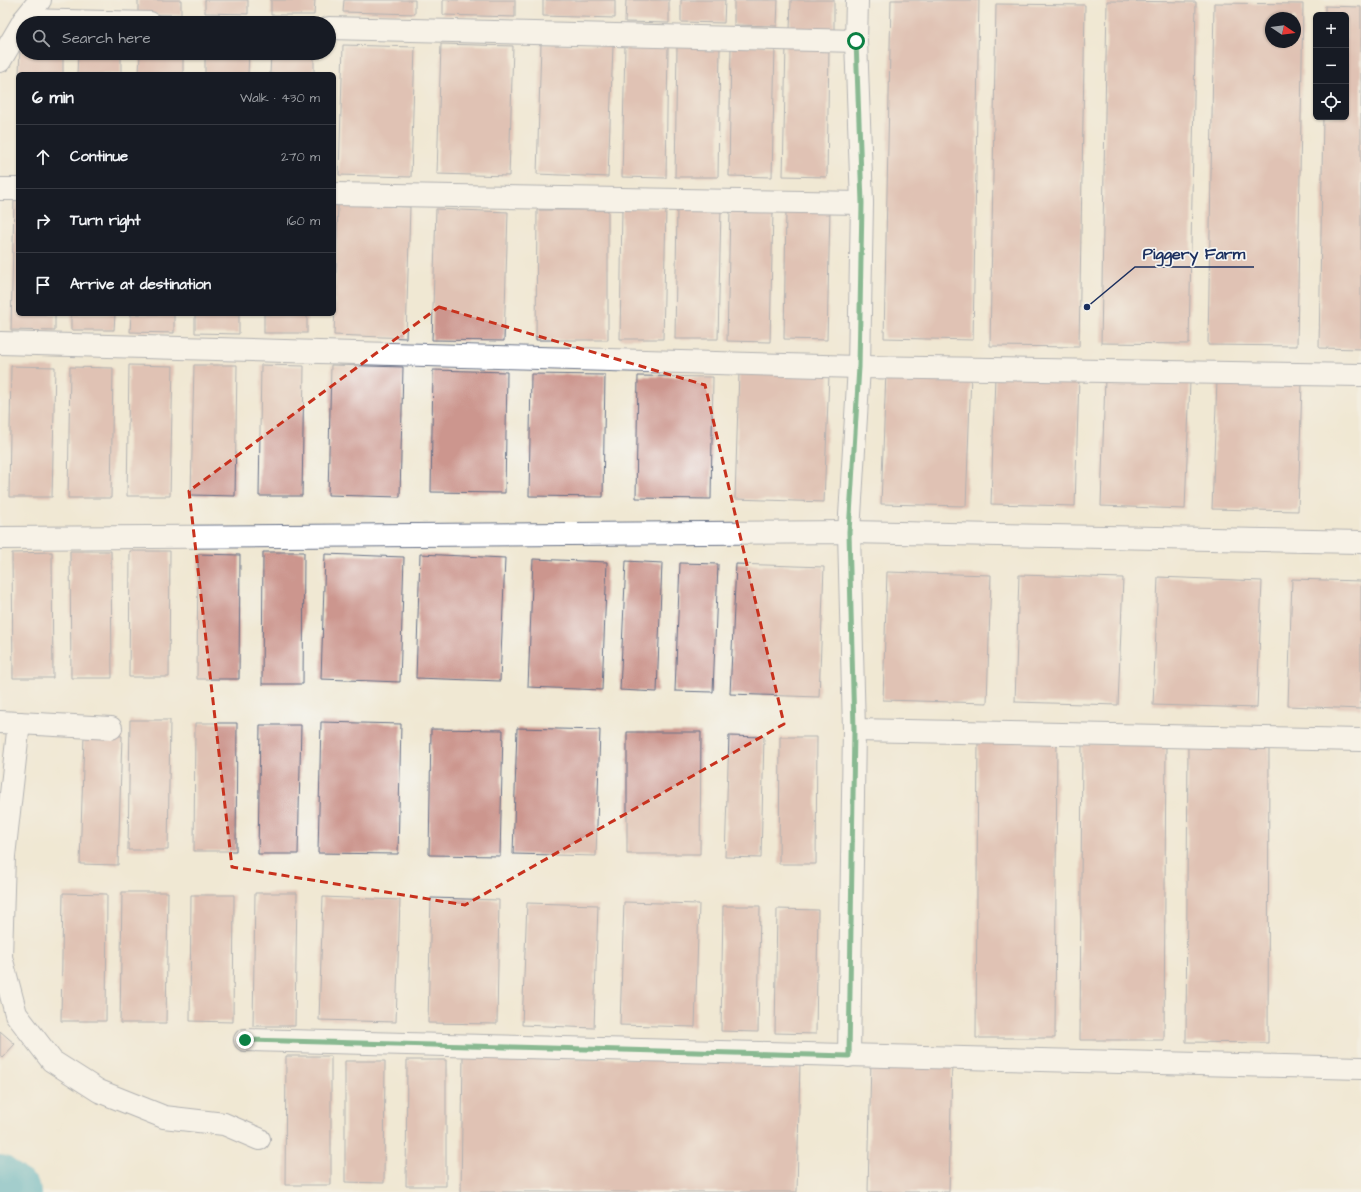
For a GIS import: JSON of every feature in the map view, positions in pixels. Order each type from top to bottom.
[{"type":"lane","points":[[27,16],[40,0]]},
{"type":"lane","points":[[849,1056],[854,730],[849,532],[859,367],[862,203],[856,41],[857,0]]},
{"type":"lane","points":[[336,28],[856,41]]},
{"type":"lane","points":[[0,60],[16,33]]},
{"type":"lane","points":[[0,189],[16,189]]},
{"type":"lane","points":[[336,194],[862,203]]},
{"type":"lane","points":[[0,343],[859,367],[1361,375]]},
{"type":"lane","points":[[0,538],[849,532],[1361,542]]},
{"type":"lane","points":[[110,728],[10,723],[1,957],[16,1014],[52,1061],[100,1091],[164,1117],[224,1124],[259,1139]]},
{"type":"lane","points":[[854,730],[1361,740]]},
{"type":"lane","points":[[245,1040],[1361,1068]]},
{"type":"highlighted area","points":[[439,307],[705,385],[784,724],[465,905],[232,867],[189,491]]},
{"type":"building","points":[[138,0],[181,0],[181,15],[138,14]]},
{"type":"building","points":[[205,0],[248,0],[248,14],[205,13]]},
{"type":"building","points":[[271,0],[315,0],[314,15],[271,15]]},
{"type":"building","points":[[344,0],[415,0],[415,14],[343,12]]},
{"type":"building","points":[[443,0],[515,0],[515,17],[443,15]]},
{"type":"building","points":[[543,0],[615,0],[615,18],[543,16]]},
{"type":"building","points":[[626,0],[669,0],[669,23],[625,22]]},
{"type":"building","points":[[681,0],[725,0],[724,23],[681,22]]},
{"type":"building","points":[[734,0],[778,0],[777,26],[734,25]]},
{"type":"building","points":[[791,0],[834,0],[834,30],[790,30]]},
{"type":"building","points":[[891,0],[979,0],[973,340],[884,338]]},
{"type":"building","points":[[1107,1],[1196,2],[1189,344],[1101,343]]},
{"type":"building","points":[[1214,3],[1303,4],[1297,346],[1208,345]]},
{"type":"building","points":[[996,4],[1085,5],[1079,347],[990,346]]},
{"type":"building","points":[[1325,6],[1361,7],[1361,349],[1319,348],[1323,120],[1349,120],[1349,12],[1325,12]]},
{"type":"building","points":[[441,44],[513,46],[509,176],[437,174]]},
{"type":"building","points":[[541,44],[613,46],[608,177],[537,174]]},
{"type":"building","points":[[343,45],[415,47],[411,177],[339,175]]},
{"type":"building","points":[[786,45],[829,47],[827,177],[783,176]]},
{"type":"building","points":[[625,46],[668,47],[666,178],[622,177]]},
{"type":"building","points":[[731,46],[775,46],[772,177],[729,176]]},
{"type":"building","points":[[677,47],[720,47],[718,177],[675,177]]},
{"type":"building","points":[[20,60],[63,60],[63,72],[19,72]]},
{"type":"building","points":[[78,60],[121,60],[121,72],[77,72]]},
{"type":"building","points":[[140,60],[183,60],[183,72],[139,72]]},
{"type":"building","points":[[205,60],[249,60],[248,72],[205,72]]},
{"type":"building","points":[[271,60],[314,60],[314,72],[270,72]]},
{"type":"building","points":[[14,200],[16,200],[16,316],[55,316],[55,331],[11,330]]},
{"type":"building","points":[[338,205],[410,207],[406,338],[334,335],[335,316],[336,316]]},
{"type":"building","points":[[622,208],[666,209],[663,339],[620,339]]},
{"type":"building","points":[[677,208],[721,209],[718,339],[675,339]]},
{"type":"building","points":[[436,209],[508,212],[504,341],[432,340]]},
{"type":"building","points":[[786,209],[830,209],[827,340],[784,339]]},
{"type":"building","points":[[537,210],[608,210],[608,340],[536,340]]},
{"type":"building","points":[[730,210],[773,211],[770,342],[727,341]]},
{"type":"building","points":[[71,316],[115,316],[114,330],[71,330]]},
{"type":"building","points":[[131,316],[174,316],[174,333],[130,332]]},
{"type":"building","points":[[195,316],[239,316],[239,334],[195,333]]},
{"type":"building","points":[[264,316],[307,316],[307,333],[264,333]]},
{"type":"building","points":[[129,365],[173,366],[170,496],[127,496]]},
{"type":"building","points":[[194,365],[237,365],[235,496],[191,495]]},
{"type":"building","points":[[261,365],[304,366],[302,496],[259,496]]},
{"type":"building","points":[[331,365],[403,367],[400,497],[328,495]]},
{"type":"building","points":[[11,366],[55,367],[52,497],[9,497]]},
{"type":"building","points":[[70,367],[113,368],[111,498],[68,498]]},
{"type":"building","points":[[433,370],[507,372],[505,493],[431,492]]},
{"type":"building","points":[[886,371],[971,374],[966,506],[881,504]]},
{"type":"building","points":[[739,372],[829,375],[824,502],[735,499]]},
{"type":"building","points":[[531,374],[605,375],[603,497],[529,496]]},
{"type":"building","points":[[995,375],[1079,377],[1075,506],[991,504]]},
{"type":"building","points":[[638,376],[713,377],[711,499],[636,498]]},
{"type":"building","points":[[1105,378],[1190,381],[1185,509],[1101,506]]},
{"type":"building","points":[[1217,380],[1302,383],[1298,511],[1212,509]]},
{"type":"building","points":[[70,551],[111,551],[112,678],[71,678]]},
{"type":"building","points":[[130,551],[170,551],[169,677],[129,677]]},
{"type":"building","points":[[52,552],[53,678],[13,678],[12,553]]},
{"type":"building","points":[[263,552],[304,552],[303,684],[262,684]]},
{"type":"building","points":[[198,554],[240,555],[239,679],[197,679]]},
{"type":"building","points":[[325,554],[404,557],[400,682],[321,679]]},
{"type":"building","points":[[420,554],[505,558],[500,681],[416,678]]},
{"type":"building","points":[[533,559],[607,562],[602,690],[528,687]]},
{"type":"building","points":[[626,561],[662,563],[657,692],[620,690]]},
{"type":"building","points":[[680,563],[718,564],[713,692],[675,691]]},
{"type":"building","points":[[736,564],[824,567],[819,697],[730,694]]},
{"type":"building","points":[[887,572],[991,575],[987,703],[883,700]]},
{"type":"building","points":[[1019,575],[1123,578],[1118,705],[1015,702]]},
{"type":"building","points":[[1158,577],[1262,581],[1257,708],[1153,705]]},
{"type":"building","points":[[1292,579],[1361,581],[1361,709],[1288,706]]},
{"type":"building","points":[[130,720],[170,720],[168,850],[128,850]]},
{"type":"building","points":[[321,722],[401,724],[398,854],[318,853]]},
{"type":"building","points":[[195,723],[237,723],[236,851],[194,851]]},
{"type":"building","points":[[260,725],[301,725],[298,854],[258,854]]},
{"type":"building","points":[[517,728],[600,730],[596,856],[513,854]]},
{"type":"building","points":[[431,729],[503,730],[500,856],[429,855]]},
{"type":"building","points":[[627,732],[701,732],[700,854],[627,854]]},
{"type":"building","points":[[84,735],[122,736],[118,865],[80,864]]},
{"type":"building","points":[[729,736],[764,737],[761,858],[725,857]]},
{"type":"building","points":[[780,737],[817,737],[816,864],[779,864]]},
{"type":"building","points":[[978,739],[1057,739],[1055,1038],[976,1038]]},
{"type":"building","points":[[1082,744],[1166,744],[1164,1040],[1080,1040]]},
{"type":"building","points":[[1188,744],[1269,745],[1268,1043],[1186,1042]]},
{"type":"building","points":[[122,892],[168,892],[166,1023],[120,1023]]},
{"type":"building","points":[[63,893],[107,894],[106,1021],[61,1021]]},
{"type":"building","points":[[255,893],[297,893],[295,1026],[253,1026]]},
{"type":"building","points":[[191,895],[234,895],[233,1022],[190,1021]]},
{"type":"building","points":[[323,897],[400,900],[396,1022],[319,1020]]},
{"type":"building","points":[[431,898],[499,900],[497,1024],[428,1023]]},
{"type":"building","points":[[624,902],[699,904],[695,1027],[620,1025]]},
{"type":"building","points":[[527,903],[598,905],[594,1028],[522,1025]]},
{"type":"building","points":[[723,906],[760,906],[758,1032],[721,1031]]},
{"type":"building","points":[[777,909],[818,910],[816,1034],[775,1033]]},
{"type":"building","points":[[0,1031],[15,1044],[2,1058],[0,1056]]},
{"type":"building","points":[[286,1056],[331,1056],[331,1185],[285,1185]]},
{"type":"building","points":[[463,1056],[800,1062],[797,1192],[461,1192]]},
{"type":"building","points":[[407,1060],[446,1060],[446,1186],[406,1186]]},
{"type":"building","points":[[871,1060],[952,1062],[949,1192],[868,1192]]},
{"type":"building","points":[[345,1061],[385,1061],[384,1183],[345,1182]]},
{"type":"waterway","points":[[0,1177],[19,1192]]},
{"type":"place","name":"Piggery Farm","points":[[1087,307]]},
{"type":"route","points":[[245,1040],[849,1056],[854,730],[849,532],[859,367],[862,203],[856,41]]}]
